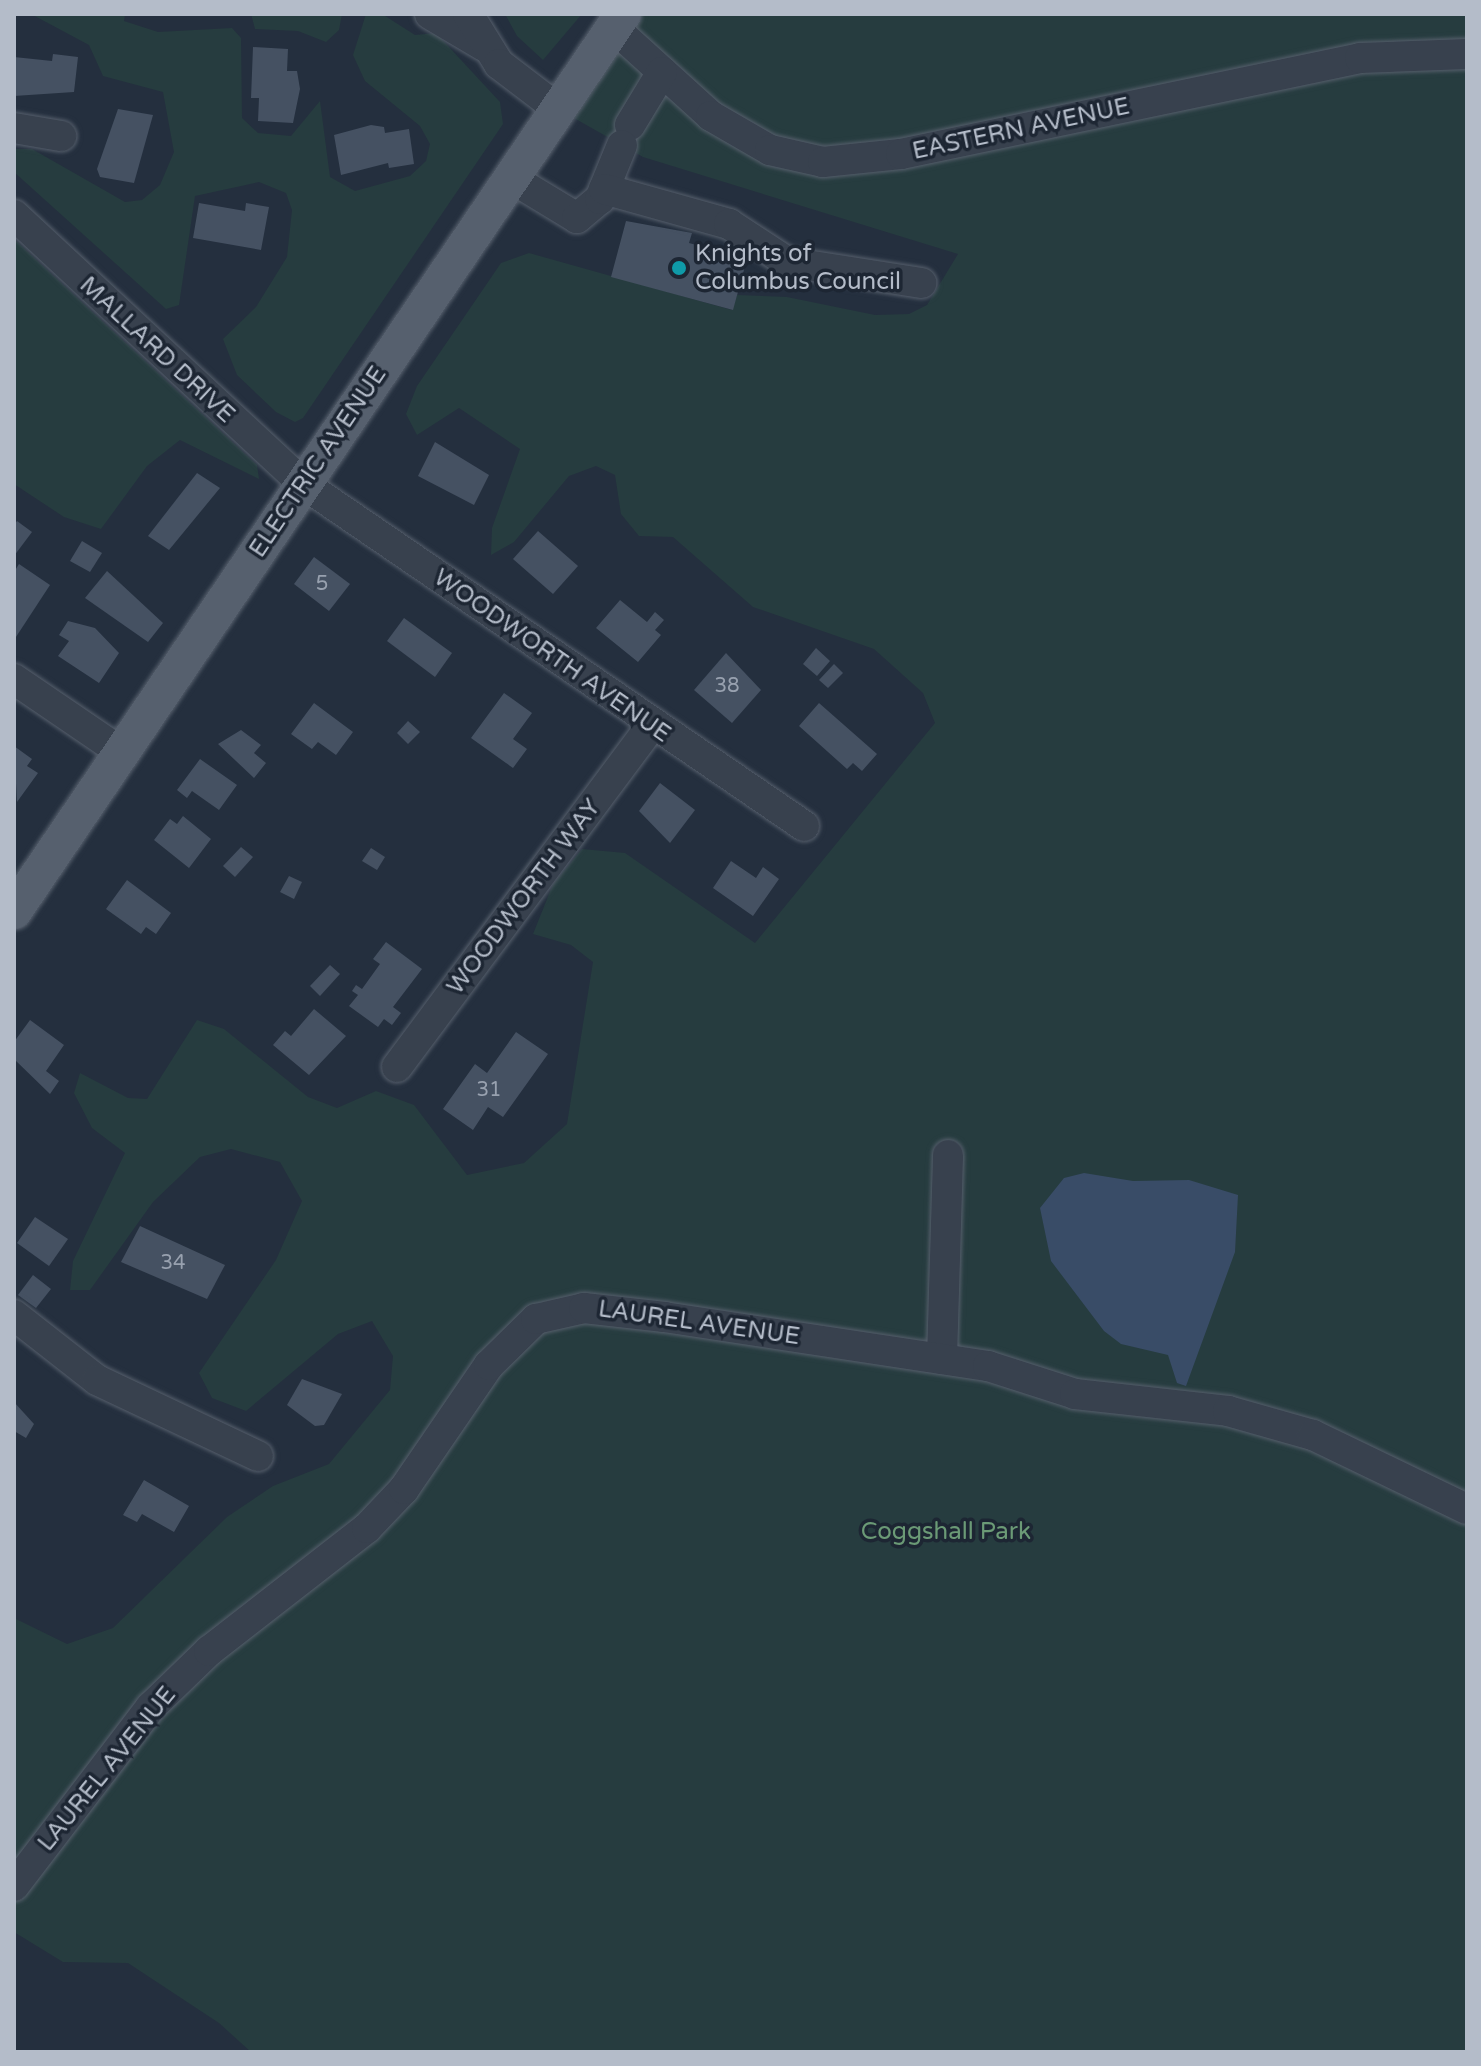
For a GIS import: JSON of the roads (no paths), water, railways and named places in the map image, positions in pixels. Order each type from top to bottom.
[{"type":"main road","name":"ELECTRIC AVENUE","points":[[14,911],[124,754],[302,483],[619,21]]},
{"type":"street","points":[[430,14],[484,46],[558,109]]},
{"type":"street","points":[[468,14],[484,46]]},
{"type":"street","name":"EASTERN AVENUE","points":[[619,21],[662,72],[711,116],[770,150],[823,162],[901,154],[1360,58],[1467,54]]},
{"type":"street","points":[[511,178],[577,218],[594,207],[626,135],[662,72]]},
{"type":"street","points":[[14,128],[61,136]]},
{"type":"street","points":[[604,189],[729,224],[787,262],[921,283]]},
{"type":"street","name":"MALLARD DRIVE","points":[[14,215],[302,483]]},
{"type":"street","name":"WOODWORTH AVENUE","points":[[302,483],[651,726],[804,826]]},
{"type":"street","points":[[14,679],[124,754]]},
{"type":"street","name":"WOODWORTH WAY","points":[[397,1067],[651,726]]},
{"type":"street","points":[[942,1359],[948,1155]]},
{"type":"street","name":"LAUREL AVENUE","points":[[14,1886],[151,1707],[209,1651],[367,1528],[404,1489],[489,1365],[536,1319],[584,1308],[942,1359],[1075,1394],[1228,1411],[1299,1431],[1467,1509]]},
{"type":"street","points":[[14,1315],[97,1380],[258,1456]]},
{"type":"water","points":[[1084,1173],[1133,1181],[1189,1180],[1238,1195],[1235,1252],[1186,1386],[1177,1383],[1168,1355],[1121,1344],[1104,1331],[1051,1261],[1040,1208],[1064,1178]]},
{"type":"place","name":"Knights of Columbus Council","points":[[679,268]]},
{"type":"park label","name":"Coggshall Park","points":[[946,1532]]}]
